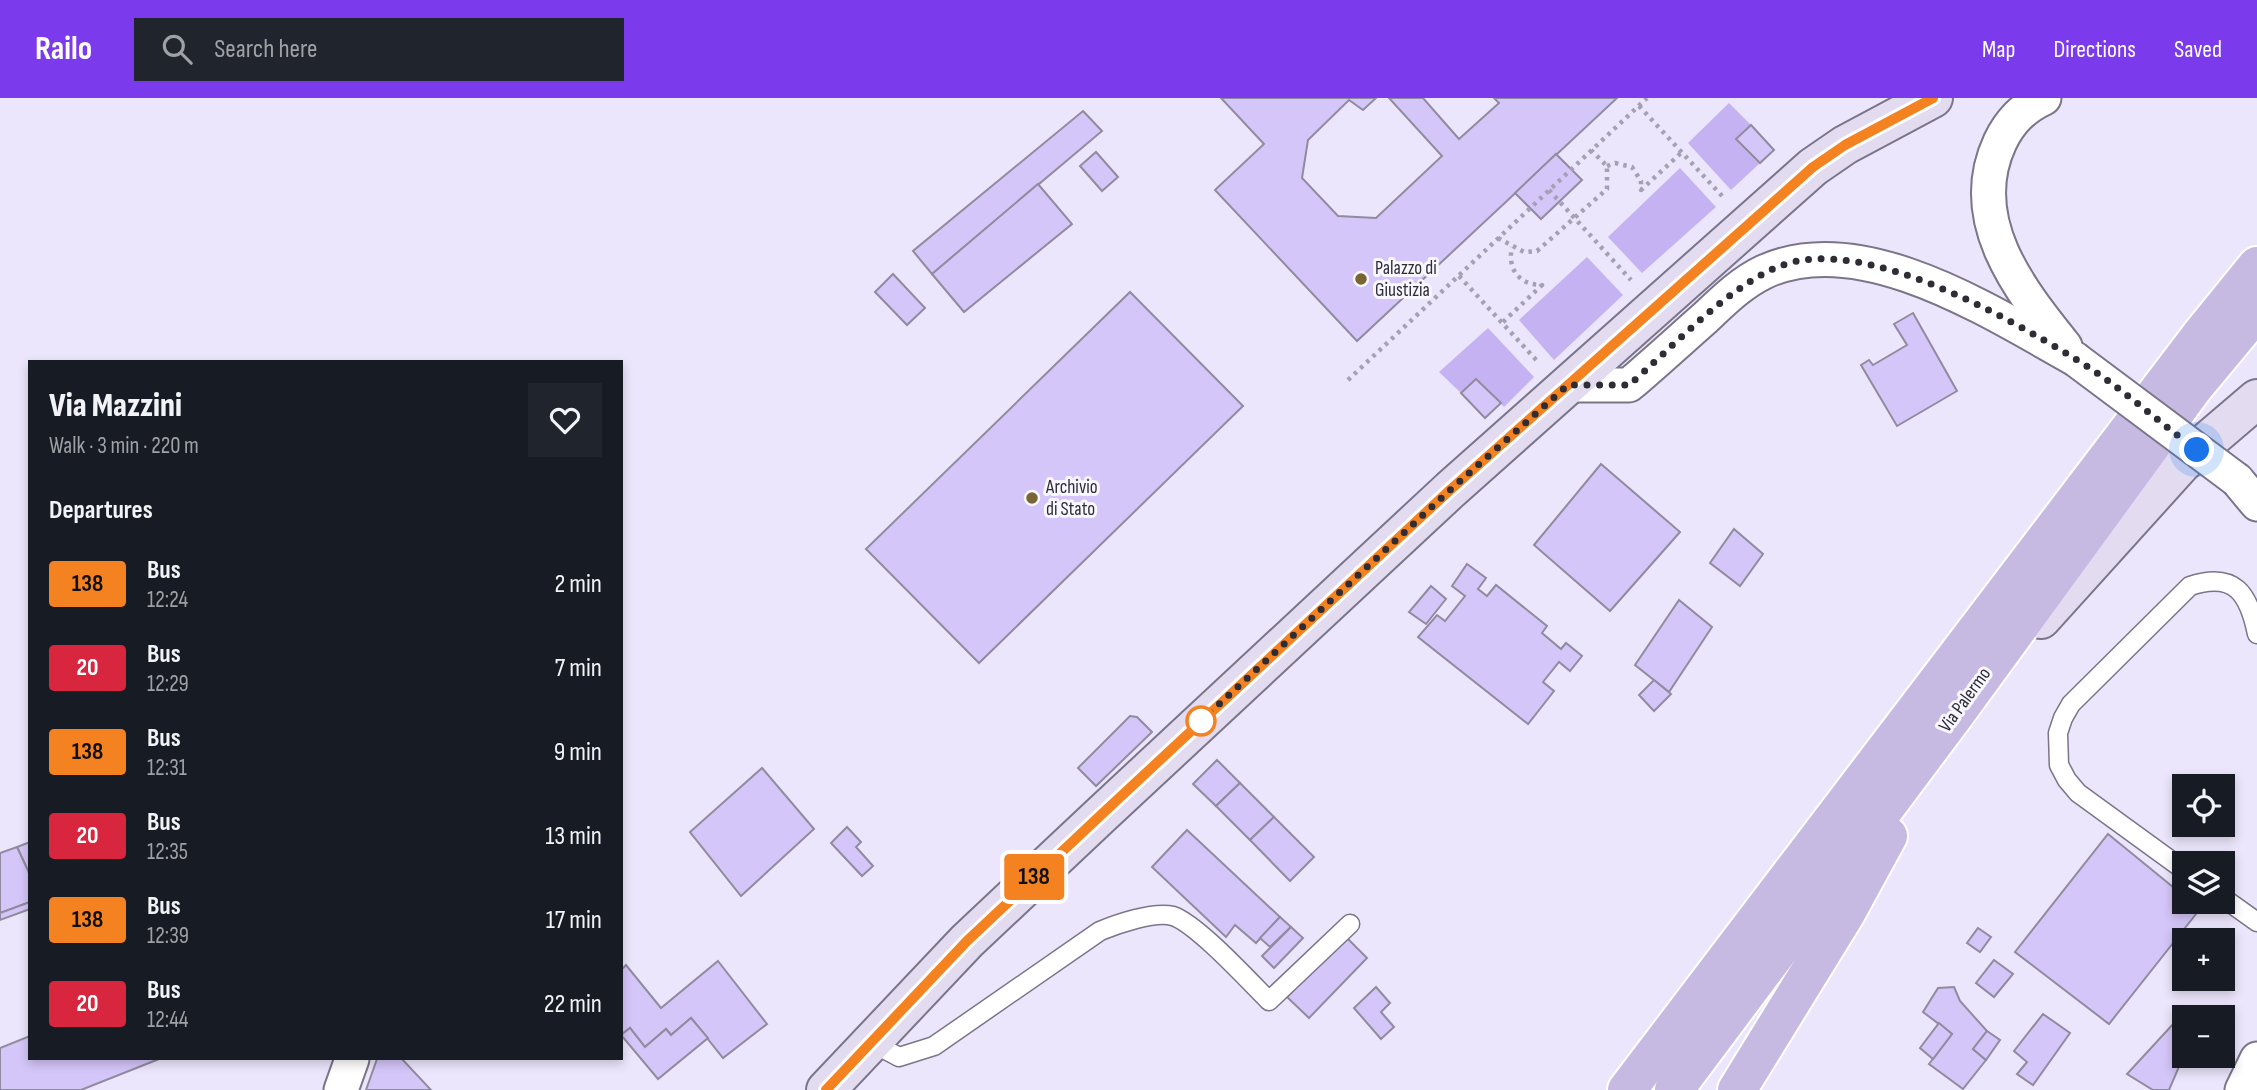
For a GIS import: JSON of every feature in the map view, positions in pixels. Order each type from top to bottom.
[{"type":"main road","points":[[1627,1090],[2193,346],[2257,267]]},
{"type":"main road","name":"Via Palermo","points":[[1674,1090],[2193,388],[2257,311]]},
{"type":"main road","points":[[1737,1090],[1846,913],[1953,716]]},
{"type":"street","points":[[825,1090],[967,941],[1450,490],[1813,167],[1845,145],[1933,98]]},
{"type":"street","points":[[2045,98],[2028,105],[2008,125],[1993,157],[1987,202],[1997,242],[2023,293],[2076,359]]},
{"type":"street","points":[[1565,388],[1629,385],[1740,287],[1786,264],[1837,260],[1924,281],[1981,306],[2076,359],[2250,489]]},
{"type":"street","points":[[1953,716],[2182,464],[2257,399]]},
{"type":"street","points":[[2242,1090],[2257,1059]]},
{"type":"street","points":[[341,1090],[352,1060]]},
{"type":"lane","points":[[2172,861],[2078,793],[2059,765],[2058,733],[2071,704],[2190,586],[2216,581],[2239,591],[2253,611],[2257,635]]},
{"type":"lane","points":[[2235,906],[2257,922]]},
{"type":"lane","points":[[871,1042],[899,1057],[934,1046],[1100,931],[1129,919],[1172,916],[1207,940],[1269,1002],[1350,925]]},
{"type":"path","points":[[1348,380],[1647,98]]},
{"type":"path","points":[[1639,106],[1748,225]]},
{"type":"path","points":[[1498,238],[1524,252],[1537,251],[1608,189],[1607,166],[1591,150]]},
{"type":"path","points":[[1607,166],[1615,163],[1632,167],[1641,181],[1641,190],[1681,153]]},
{"type":"path","points":[[1549,190],[1655,308]]},
{"type":"path","points":[[1503,322],[1542,285],[1523,281],[1516,275],[1511,266],[1512,247]]},
{"type":"path","points":[[1459,276],[1565,388]]},
{"type":"shaded area","points":[[1729,103],[1751,125],[1736,139],[1760,163],[1731,190],[1688,143]]},
{"type":"shaded area","points":[[1680,168],[1716,207],[1642,273],[1608,237]]},
{"type":"shaded area","points":[[1587,257],[1623,295],[1554,360],[1519,320]]},
{"type":"shaded area","points":[[1488,328],[1534,377],[1504,407],[1477,379],[1461,393],[1439,372]]},
{"type":"building","name":"Palazzo di Giustizia","points":[[1221,98],[1376,98],[1363,110],[1349,100],[1308,140],[1302,178],[1338,216],[1376,218],[1442,156],[1389,98],[1423,98],[1459,139],[1499,103],[1494,98],[1617,98],[1357,341],[1215,190],[1264,144]]},
{"type":"building","points":[[1083,111],[1102,131],[932,274],[913,251]]},
{"type":"building","points":[[1751,125],[1774,150],[1760,163],[1736,139]]},
{"type":"building","points":[[1096,152],[1118,177],[1102,191],[1080,166]]},
{"type":"building","points":[[1556,154],[1582,180],[1541,219],[1515,193]]},
{"type":"building","points":[[1038,184],[1072,224],[964,312],[932,274]]},
{"type":"building","points":[[893,274],[925,308],[907,325],[875,292]]},
{"type":"building","name":"Archivio di Stato","points":[[1130,292],[1243,406],[979,663],[866,549]]},
{"type":"building","points":[[1913,313],[1957,391],[1897,426],[1861,365],[1869,360],[1873,365],[1907,345],[1894,324]]},
{"type":"building","points":[[1476,379],[1501,403],[1485,418],[1461,393]]},
{"type":"building","points":[[1601,464],[1680,532],[1610,611],[1534,545]]},
{"type":"building","points":[[1734,529],[1763,554],[1740,586],[1710,563]]},
{"type":"building","points":[[1467,564],[1486,578],[1478,589],[1487,596],[1496,585],[1547,626],[1542,633],[1561,649],[1566,643],[1582,656],[1570,671],[1559,662],[1543,682],[1554,691],[1528,724],[1418,637],[1437,615],[1445,621],[1465,596],[1452,586]]},
{"type":"building","points":[[1431,586],[1446,599],[1426,624],[1409,612]]},
{"type":"building","points":[[1679,600],[1712,627],[1669,692],[1635,665]]},
{"type":"building","points":[[1654,680],[1671,694],[1654,711],[1639,695]]},
{"type":"building","points":[[1130,716],[1137,717],[1152,732],[1096,786],[1078,768]]},
{"type":"building","points":[[1217,760],[1240,783],[1216,806],[1193,784]]},
{"type":"building","points":[[762,768],[814,829],[741,896],[690,832]]},
{"type":"building","points":[[1240,783],[1274,817],[1250,840],[1216,806]]},
{"type":"building","points":[[1274,817],[1314,857],[1290,881],[1250,840]]},
{"type":"building","points":[[847,827],[861,842],[856,847],[873,866],[862,876],[831,843]]},
{"type":"building","points":[[1187,830],[1280,917],[1256,943],[1235,925],[1226,937],[1152,867]]},
{"type":"building","points":[[2108,834],[2172,886],[2172,914],[2196,914],[2185,928],[2172,928],[2172,944],[2109,1024],[2015,952]]},
{"type":"building","points":[[28,843],[28,871],[17,847]]},
{"type":"building","points":[[17,847],[28,871],[28,903],[0,913],[0,853]]},
{"type":"building","points":[[28,903],[28,910],[0,920],[0,913]]},
{"type":"building","points":[[1280,917],[1291,927],[1270,947],[1260,938]]},
{"type":"building","points":[[1291,927],[1303,938],[1274,968],[1262,956]]},
{"type":"building","points":[[1978,928],[1991,937],[1980,952],[1967,943]]},
{"type":"building","points":[[1345,936],[1367,958],[1309,1018],[1287,997]]},
{"type":"building","points":[[1994,960],[2013,974],[1994,997],[1976,983]]},
{"type":"building","points":[[718,961],[767,1024],[723,1058],[691,1018],[671,1035],[666,1029],[645,1047],[630,1028],[623,1033],[623,968],[626,965],[661,1008]]},
{"type":"building","points":[[1376,987],[1390,1003],[1381,1012],[1394,1027],[1381,1039],[1354,1008]]},
{"type":"building","points":[[1954,987],[1960,1001],[1987,1031],[1973,1049],[1986,1060],[1963,1089],[1929,1064],[1952,1034],[1923,1012],[1938,988]]},
{"type":"building","points":[[2043,1014],[2070,1033],[2033,1085],[2017,1074],[2027,1062],[2014,1051]]},
{"type":"building","points":[[691,1018],[708,1038],[658,1079],[623,1037],[623,1033],[630,1028],[645,1047],[666,1029],[671,1035]]},
{"type":"building","points":[[1939,1023],[1952,1034],[1933,1059],[1920,1048]]},
{"type":"building","points":[[2172,1025],[2172,1068],[2178,1068],[2169,1090],[2153,1090],[2127,1074]]},
{"type":"building","points":[[1987,1031],[2000,1040],[1986,1060],[1973,1049]]},
{"type":"building","points":[[28,1037],[28,1060],[156,1060],[81,1090],[0,1090],[0,1048]]},
{"type":"building","points":[[377,1060],[403,1060],[431,1090],[366,1090]]},
{"type":"bus line","name":"138","points":[[826,1090],[967,941],[1549,400],[1813,167],[1845,145],[1933,98]]},
{"type":"place","name":"Palazzo di Giustizia","points":[[1361,279]]},
{"type":"place","name":"Archivio di Stato","points":[[1032,498]]},
{"type":"route","points":[[1201,721],[1450,490],[1568,385],[1629,385],[1740,287],[1762,273],[1786,264],[1837,260],[1878,268],[1924,281],[1981,306],[2076,359],[2197,450]]}]
